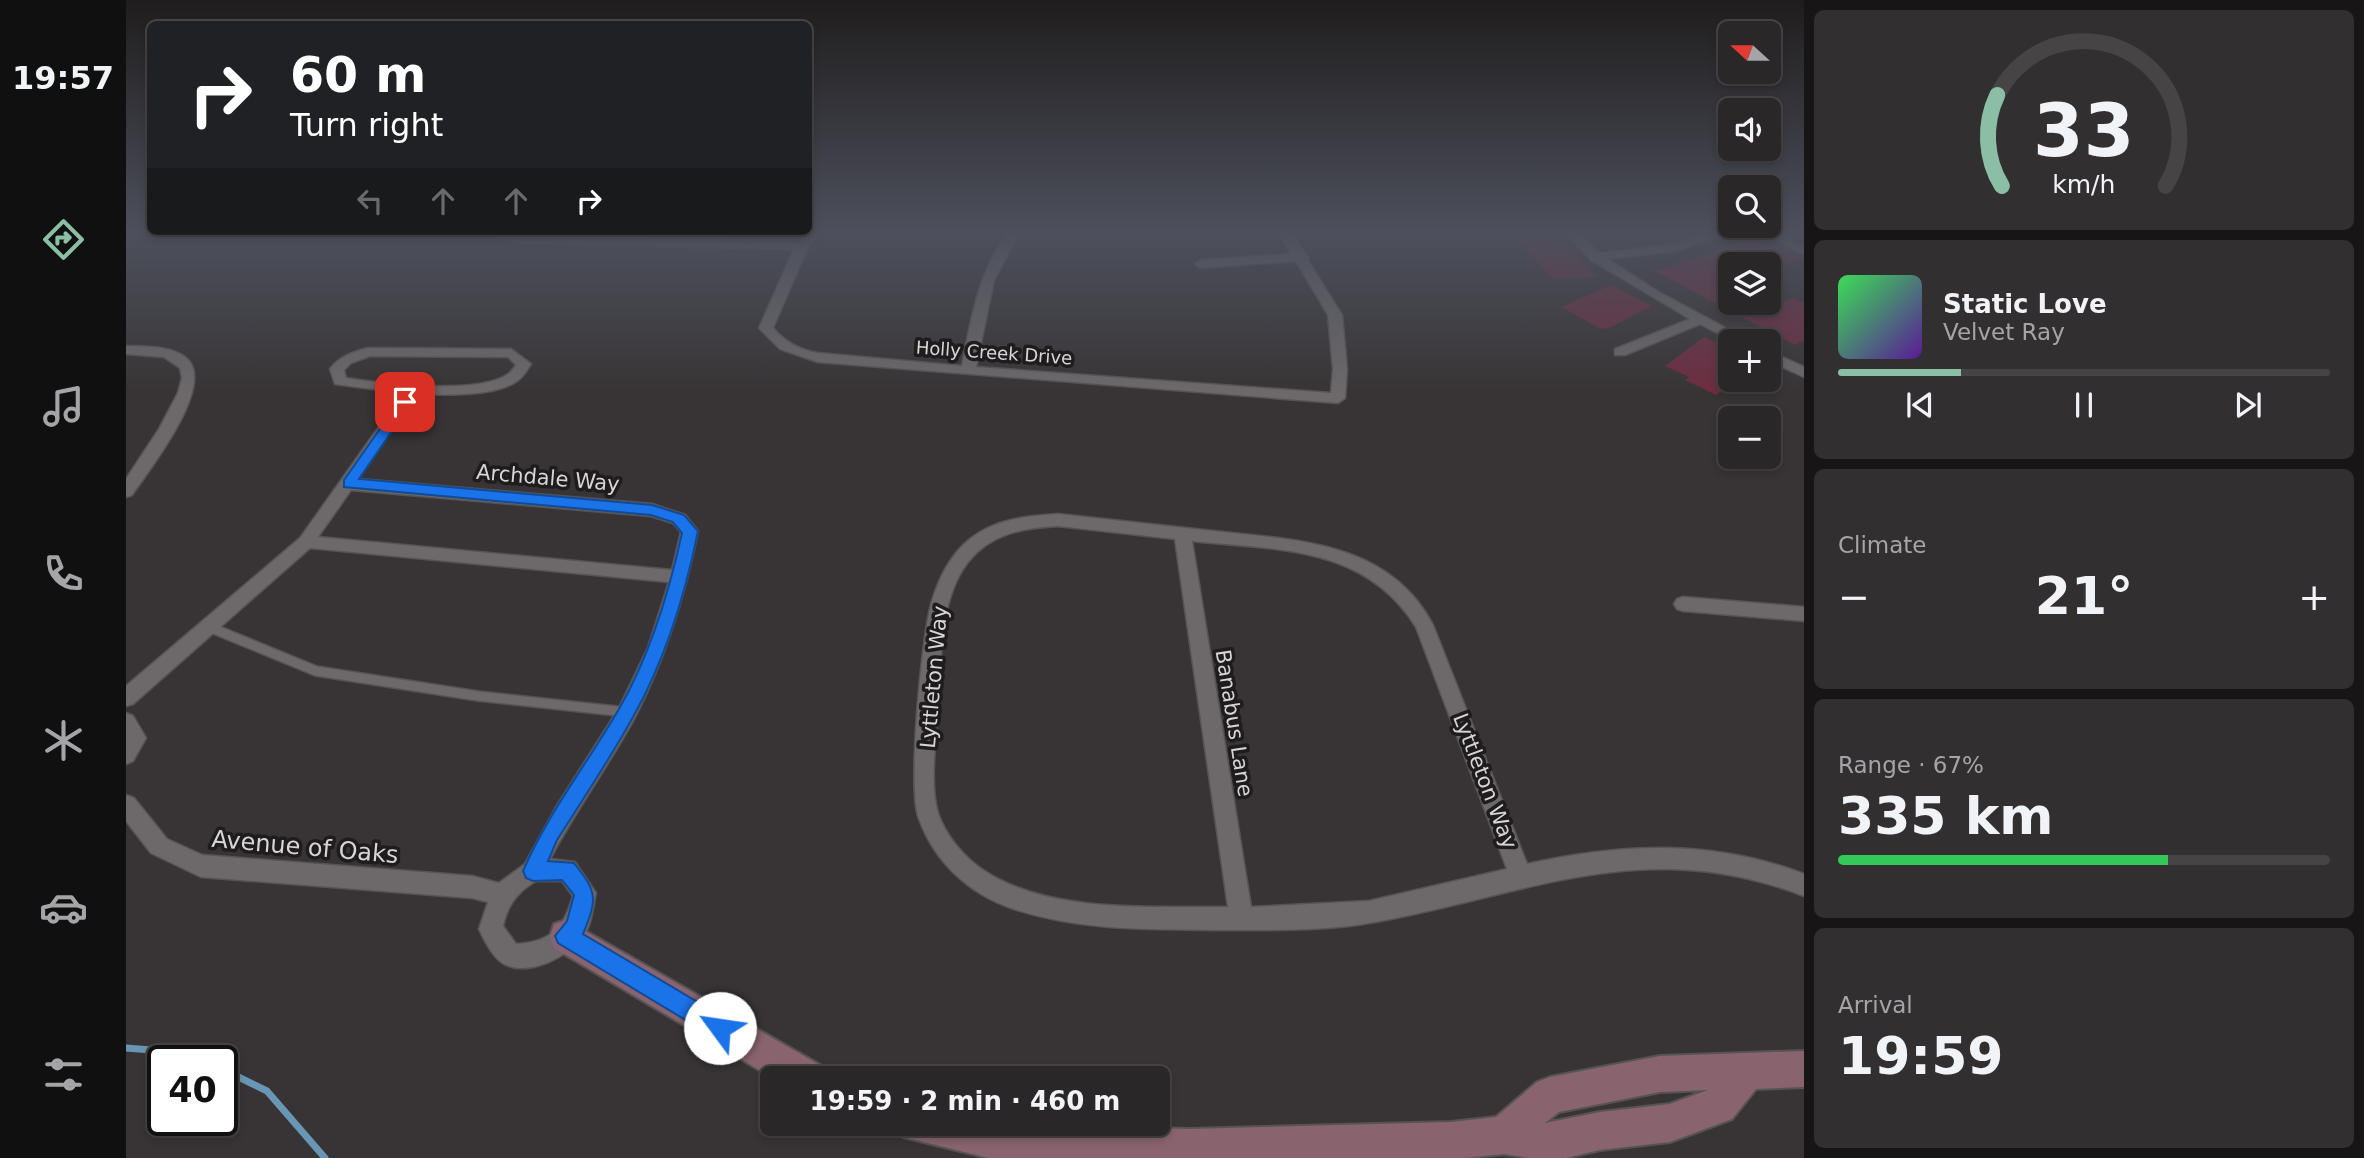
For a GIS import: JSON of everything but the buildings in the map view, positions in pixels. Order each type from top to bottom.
[{"type":"street","name":"Holly Creek Drive","points":[[785,286],[766,328],[776,342],[791,352],[844,360],[968,371],[1338,398],[1340,369],[1335,315],[1319,286]]},
{"type":"street","points":[[968,371],[986,286]]},
{"type":"street","points":[[1639,286],[1720,329]]},
{"type":"street","points":[[1620,352],[1700,319]]},
{"type":"street","points":[[126,350],[153,351],[178,359],[186,366],[191,378],[184,398],[126,491]]},
{"type":"street","points":[[368,352],[511,353],[524,364],[512,379],[489,386],[414,388],[363,386],[340,381],[337,369],[346,360],[368,352]]},
{"type":"street","points":[[1781,361],[1804,373]]},
{"type":"street","points":[[126,698],[306,542],[414,388]]},
{"type":"street","name":"Archdale Way","points":[[349,484],[652,510],[678,519],[690,531],[681,577],[660,639],[627,712],[550,834],[533,871]]},
{"type":"street","name":"Lyttleton Way","points":[[1522,878],[1434,648],[1416,610],[1404,595],[1373,570],[1337,554],[1275,543],[1038,520],[996,530],[967,550],[946,584],[935,623],[925,779],[926,805],[936,833],[955,859],[976,877],[1026,902],[1069,912],[1139,919],[1363,913],[1601,861],[1653,857],[1727,863],[1782,876],[1804,885]]},
{"type":"street","name":"Banabus Lane","points":[[1183,535],[1241,918]]},
{"type":"street","points":[[306,542],[681,577]]},
{"type":"street","points":[[1683,604],[1804,614]]},
{"type":"street","points":[[126,722],[136,738],[126,755]]},
{"type":"street","name":"Avenue of Oaks","points":[[126,805],[159,846],[201,866],[472,887],[502,895]]},
{"type":"street","points":[[567,870],[585,893],[576,927],[545,953],[517,956],[509,954],[491,929],[494,909],[502,895],[533,871],[567,870]]},
{"type":"street","points":[[566,936],[787,1066]]},
{"type":"street","points":[[1504,1135],[1550,1095],[1660,1074],[1804,1069]]},
{"type":"street","points":[[973,1136],[997,1141],[1189,1148],[1451,1141],[1504,1135],[1552,1143],[1600,1131],[1670,1123],[1719,1106],[1747,1071]]},
{"type":"lane","points":[[209,627],[316,671],[464,694],[627,712]]},
{"type":"waterway","points":[[126,1048],[147,1050]]},
{"type":"waterway","points":[[238,1077],[267,1091],[325,1158]]},
{"type":"route","points":[[405,402],[349,484],[652,510],[678,519],[690,531],[681,577],[660,639],[627,712],[550,834],[533,871],[567,870],[585,893],[576,927],[566,936],[720,1028]]}]
